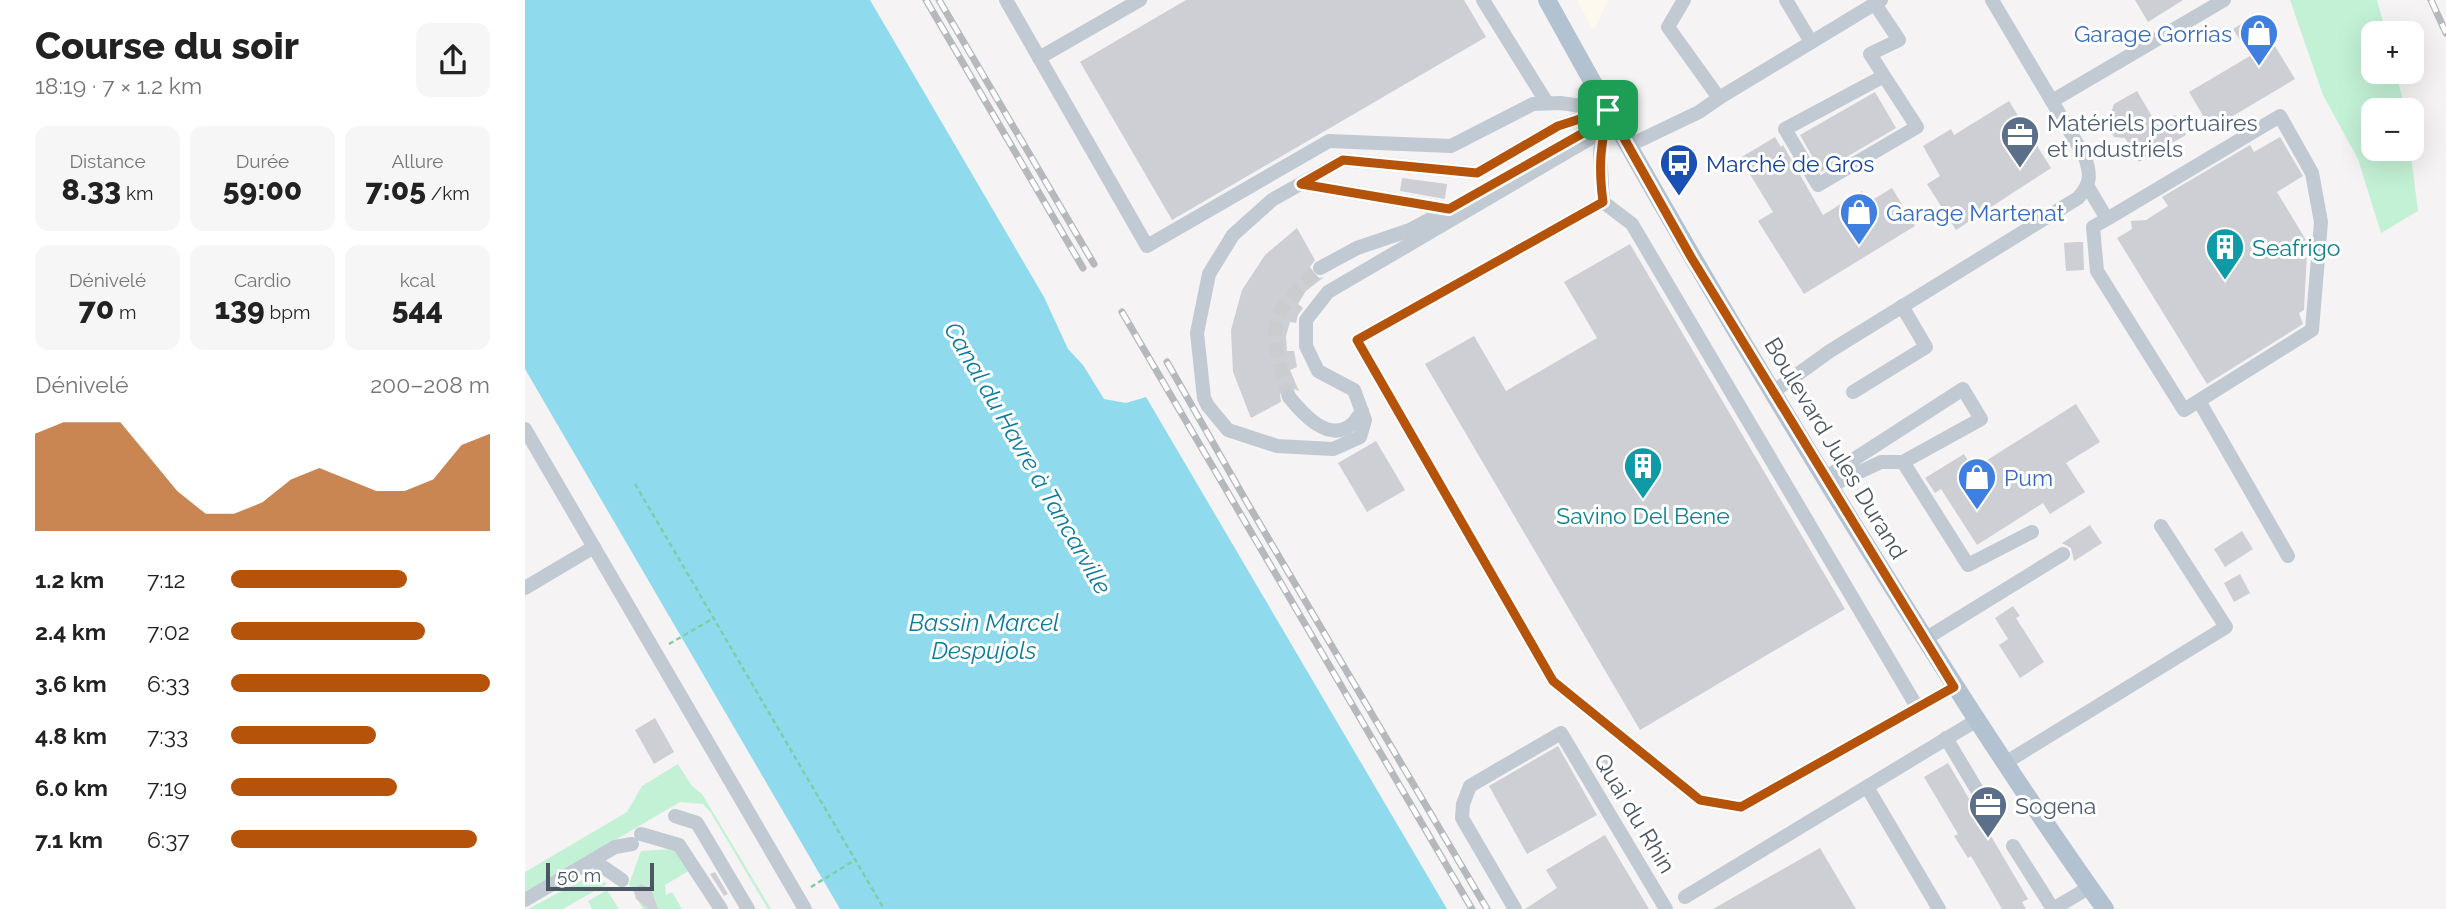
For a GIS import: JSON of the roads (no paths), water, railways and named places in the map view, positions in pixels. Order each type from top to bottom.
[{"type":"main road","name":"Boulevard Jules Durand","points":[[1547,0],[1606,120],[1628,146],[1691,257],[1827,482],[1954,687],[2105,909]]},
{"type":"street","points":[[1006,0],[1147,246],[1329,141],[1451,146],[1533,104],[1547,103],[1606,120]]},
{"type":"street","points":[[1039,58],[1140,0]]},
{"type":"street","points":[[1483,0],[1547,103]]},
{"type":"street","points":[[1684,0],[1668,27],[1719,97]]},
{"type":"street","points":[[1773,392],[1830,351],[2078,198],[2088,187],[2090,174],[2085,157],[1992,0]]},
{"type":"street","points":[[2052,101],[2224,0]]},
{"type":"street","points":[[1793,2],[1811,42]]},
{"type":"street","points":[[1628,146],[1699,112],[1719,97],[1878,2],[1899,40],[1870,54],[1917,127],[1818,185],[1785,129],[1884,76]]},
{"type":"street","points":[[2280,116],[2312,173],[2321,222],[2312,330],[2184,410],[2097,271],[2094,226],[2106,219],[2280,116]]},
{"type":"street","points":[[1606,120],[1328,292],[1306,320],[1306,346],[1318,371],[1354,390],[1365,420],[1360,437],[1333,449],[1277,446],[1229,430],[1208,406],[1204,398],[1197,333],[1209,274],[1233,235],[1272,200],[1343,160],[1477,173],[1558,126],[1606,120]]},
{"type":"street","points":[[1606,120],[1599,151],[1603,202],[1632,224],[1917,708]]},
{"type":"street","points":[[1320,268],[1357,248],[1411,230],[1606,120]]},
{"type":"street","points":[[1301,184],[1449,209]]},
{"type":"street","points":[[2088,187],[2106,219]]},
{"type":"street","points":[[1603,202],[1357,340],[1553,681],[1700,800],[1741,807],[1954,687]]},
{"type":"street","points":[[1853,392],[1926,347],[1902,306]]},
{"type":"street","points":[[1963,389],[1981,419],[1903,462],[1881,462],[1827,482],[1963,389]]},
{"type":"street","points":[[1289,397],[1302,413],[1318,425],[1333,431],[1350,426],[1362,411]]},
{"type":"street","points":[[2199,401],[2288,555]]},
{"type":"street","points":[[525,429],[805,909]]},
{"type":"street","points":[[1903,462],[1968,565],[2032,531]]},
{"type":"street","points":[[2005,763],[2226,627],[2161,526]]},
{"type":"street","points":[[525,588],[594,547]]},
{"type":"street","points":[[1925,639],[2063,554]]},
{"type":"street","points":[[1685,897],[1977,720]]},
{"type":"street","name":"Quai du Rhin","points":[[1515,909],[1462,818],[1462,804],[1470,786],[1561,733],[1666,909]]},
{"type":"street","points":[[1947,738],[1989,810]]},
{"type":"street","points":[[1867,787],[1939,909]]},
{"type":"street","points":[[675,816],[697,823],[748,909]]},
{"type":"street","points":[[525,900],[615,847],[636,839],[679,845],[720,909]]},
{"type":"street","points":[[2013,846],[2053,909],[2090,887]]},
{"type":"street","points":[[593,860],[622,880]]},
{"type":"water","name":"Bassin Marcel Despujols","points":[[525,0],[870,0],[1044,297],[1068,349],[1083,365],[1104,399],[1126,403],[1146,397],[1447,909],[840,909],[525,369]]},
{"type":"tunnel","points":[[1289,397],[1277,351],[1276,322],[1288,301],[1320,268]]},
{"type":"railway","points":[[926,0],[1083,268]]},
{"type":"railway","points":[[939,0],[1094,264]]},
{"type":"railway","points":[[2431,0],[2446,33]]},
{"type":"railway","points":[[1122,312],[1472,909]]},
{"type":"railway","points":[[1167,362],[1487,909]]},
{"type":"place","name":"Garage Gorrias","points":[[2259,67]]},
{"type":"place","name":"Matériels portuaires et industriels","points":[[2020,169]]},
{"type":"place","name":"Marché de Gros","points":[[1679,197]]},
{"type":"place","name":"Garage Martenat","points":[[1859,246]]},
{"type":"place","name":"Seafrigo","points":[[2225,281]]},
{"type":"place","name":"Savino Del Bene","points":[[1643,500]]},
{"type":"place","name":"Pum","points":[[1977,511]]},
{"type":"place","name":"Sogena","points":[[1988,839]]},
{"type":"water label","name":"Canal du Havre à Tancarville","points":[[1028,458]]}]
